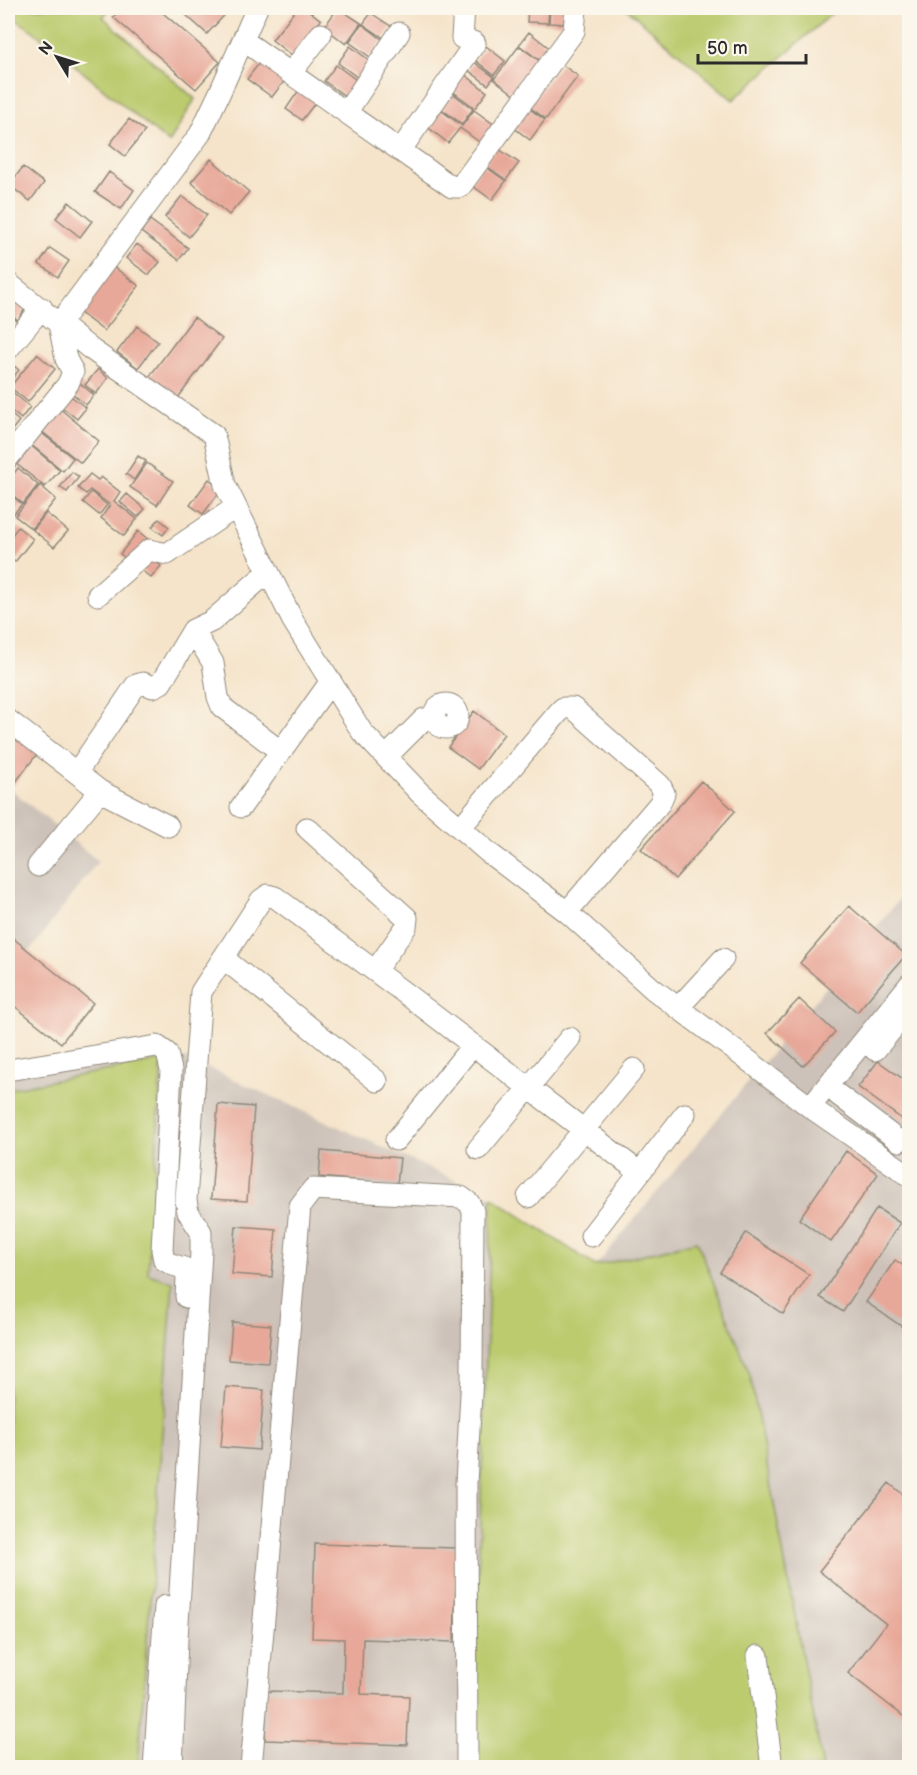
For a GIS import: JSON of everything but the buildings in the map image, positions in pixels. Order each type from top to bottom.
[{"type":"street","points":[[8,458],[68,384],[73,372],[66,359],[59,324],[200,134],[257,8]]},
{"type":"street","points":[[400,151],[475,43],[462,38],[464,8]]},
{"type":"street","points":[[243,40],[452,187],[460,187],[574,31],[576,8]]},
{"type":"street","points":[[346,113],[399,33]]},
{"type":"street","points":[[291,73],[321,34]]},
{"type":"street","points":[[8,283],[92,350],[213,435],[225,485],[293,621],[362,732],[420,793],[489,853],[567,912],[653,989],[678,1008],[815,1111],[904,1159]]},
{"type":"street","points":[[8,349],[42,308]]},
{"type":"street","points":[[98,595],[149,549],[167,554],[236,507]]},
{"type":"street","points":[[77,772],[136,685],[143,683],[153,687],[161,683],[193,630],[212,621],[268,572]]},
{"type":"street","points":[[193,630],[213,663],[218,697],[222,707],[280,751]]},
{"type":"street","points":[[241,807],[331,681]]},
{"type":"street","points":[[460,828],[558,712],[563,708],[573,708],[660,785],[664,793],[660,803],[567,912]]},
{"type":"street","points":[[386,757],[424,719],[435,717]]},
{"type":"street","points":[[8,720],[100,790],[168,826]]},
{"type":"street","points":[[38,866],[100,790]]},
{"type":"street","points":[[307,828],[407,918],[406,927],[375,971]]},
{"type":"street","points":[[172,1767],[177,1639],[201,1252],[201,1232],[188,1212],[186,1200],[201,992],[261,900],[268,896],[275,897],[639,1172]]},
{"type":"street","points":[[224,958],[377,1081]]},
{"type":"street","points":[[678,1008],[723,959]]},
{"type":"street","points":[[815,1111],[909,984]]},
{"type":"street","points":[[815,1111],[837,1094],[909,1008]]},
{"type":"street","points":[[478,1149],[570,1038]]},
{"type":"street","points":[[396,1140],[473,1045]]},
{"type":"street","points":[[8,1070],[157,1046],[167,1053],[171,1070],[162,1250],[164,1260],[184,1268],[187,1278],[154,1767]]},
{"type":"street","points":[[528,1197],[634,1069]]},
{"type":"street","points":[[837,1094],[904,1159]]},
{"type":"street","points":[[591,1236],[685,1114]]},
{"type":"street","points":[[251,1767],[300,1206],[313,1190],[461,1197],[469,1203],[473,1210],[472,1365],[466,1483],[466,1767]]},
{"type":"street","points":[[758,1656],[772,1767]]},
{"type":"shaded area","points":[[8,787],[98,861],[8,980]]},
{"type":"shaded area","points":[[909,887],[909,1767],[8,1768],[8,1071],[187,1058],[492,1197],[596,1266]]},
{"type":"green space","points":[[8,8],[110,8],[103,17],[195,99],[169,143],[33,31],[8,14]]},
{"type":"green space","points":[[626,8],[838,8],[733,100]]},
{"type":"green space","points":[[162,1060],[148,1274],[173,1282],[138,1767],[8,1768],[8,1089]]},
{"type":"green space","points":[[492,1197],[596,1266],[697,1241],[750,1375],[823,1767],[471,1768]]}]
